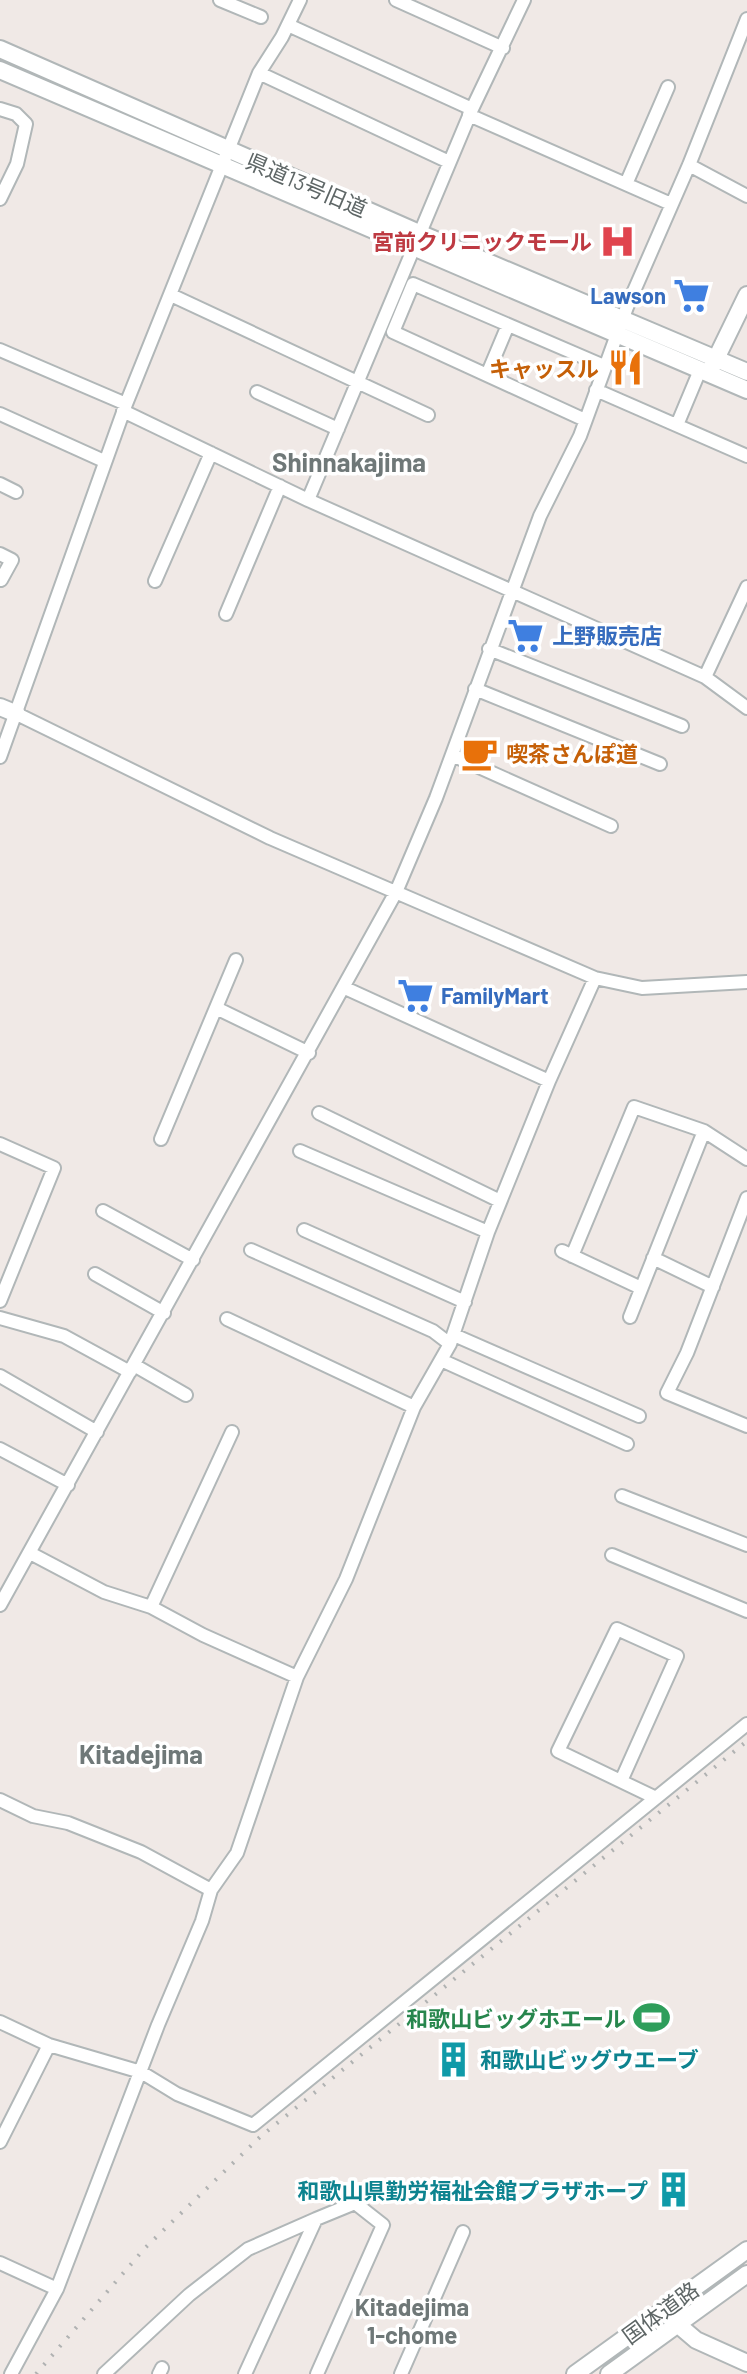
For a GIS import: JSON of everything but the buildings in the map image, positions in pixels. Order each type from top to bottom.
[{"type":"street","points":[[220,0],[261,17]]},
{"type":"street","points":[[0,757],[124,408],[259,73],[300,0]]},
{"type":"street","points":[[396,0],[503,48]]},
{"type":"street","points":[[308,500],[470,112],[524,0]]},
{"type":"street","points":[[0,1605],[396,892],[452,755],[540,516],[585,420],[619,326],[689,165],[747,19]]},
{"type":"street","points":[[288,25],[671,204]]},
{"type":"street","name":"県道13号旧道","points":[[0,49],[224,157]]},
{"type":"street","name":"県道13号旧道","points":[[0,70],[224,157],[619,326],[708,367],[747,390]]},
{"type":"street","points":[[259,73],[449,162]]},
{"type":"street","points":[[626,184],[668,87]]},
{"type":"street","points":[[0,109],[16,114],[26,124],[17,164],[0,199]]},
{"type":"street","points":[[689,165],[747,196]]},
{"type":"street","points":[[585,420],[393,332],[413,284],[604,366]]},
{"type":"street","points":[[171,295],[428,415]]},
{"type":"street","points":[[677,425],[747,295]]},
{"type":"street","points":[[487,375],[508,325]]},
{"type":"street","points":[[0,350],[308,500],[705,677],[747,708]]},
{"type":"street","name":"県道13号旧道","points":[[708,367],[747,372]]},
{"type":"street","points":[[596,390],[747,456]]},
{"type":"street","points":[[257,392],[338,429]]},
{"type":"street","points":[[0,414],[104,461]]},
{"type":"street","points":[[155,581],[211,453]]},
{"type":"street","points":[[0,484],[16,492]]},
{"type":"street","points":[[226,614],[280,486]]},
{"type":"street","points":[[0,554],[12,560],[1,580]]},
{"type":"street","points":[[705,677],[747,587]]},
{"type":"street","points":[[489,649],[682,726]]},
{"type":"street","points":[[475,689],[660,764]]},
{"type":"street","points":[[0,707],[270,838],[595,978],[642,988],[747,982]]},
{"type":"street","points":[[452,755],[611,826]]},
{"type":"street","points":[[161,1139],[236,960]]},
{"type":"street","points":[[11,2374],[57,2289],[158,2025],[202,1921],[211,1890],[237,1853],[297,1677],[346,1579],[414,1407],[452,1340],[500,1201],[595,978]]},
{"type":"street","points":[[345,988],[549,1081]]},
{"type":"street","points":[[216,1008],[309,1053]]},
{"type":"street","points":[[641,1288],[567,1253],[634,1107],[704,1131],[747,1159]]},
{"type":"street","points":[[319,1113],[500,1201]]},
{"type":"street","points":[[630,1317],[704,1131]]},
{"type":"street","points":[[0,1144],[54,1168],[0,1301]]},
{"type":"street","points":[[300,1151],[488,1232]]},
{"type":"street","points":[[747,1198],[687,1353],[667,1393],[747,1426]]},
{"type":"street","points":[[103,1211],[193,1260]]},
{"type":"street","points":[[304,1230],[465,1302]]},
{"type":"street","points":[[251,1250],[452,1340],[639,1416]]},
{"type":"street","points":[[653,1258],[713,1287]]},
{"type":"street","points":[[95,1274],[164,1313]]},
{"type":"street","points":[[0,1318],[64,1336],[186,1395]]},
{"type":"street","points":[[227,1319],[414,1407]]},
{"type":"street","points":[[441,1360],[627,1444]]},
{"type":"street","points":[[0,1376],[97,1432]]},
{"type":"street","points":[[151,1607],[232,1432]]},
{"type":"street","points":[[0,1449],[68,1485]]},
{"type":"street","points":[[622,1496],[747,1545]]},
{"type":"street","points":[[30,1553],[104,1592],[151,1607],[203,1635],[297,1677]]},
{"type":"street","points":[[612,1555],[747,1611]]},
{"type":"street","points":[[621,1781],[677,1656],[617,1629],[558,1751],[656,1798]]},
{"type":"street","points":[[0,2022],[49,2045],[141,2072],[177,2094],[253,2125],[747,1724]]},
{"type":"street","points":[[0,1800],[33,1816],[68,1823],[141,1852],[211,1890]]},
{"type":"street","points":[[0,2142],[49,2045]]},
{"type":"street","points":[[104,2374],[189,2295],[248,2249],[355,2203],[383,2225],[317,2374]]},
{"type":"street","points":[[245,2374],[316,2219]]},
{"type":"street","points":[[401,2374],[463,2232]]},
{"type":"street","name":"国体道路","points":[[575,2374],[747,2250]]},
{"type":"street","points":[[0,2263],[57,2289]]},
{"type":"street","name":"国体道路","points":[[609,2374],[675,2323],[747,2274]]},
{"type":"street","points":[[662,2310],[696,2340],[747,2363]]},
{"type":"railway","points":[[36,2374],[145,2248],[260,2137],[747,1741]]},
{"type":"place","name":"宮前クリニックモール","points":[[618,241]]},
{"type":"place","name":"Lawson","points":[[692,295]]},
{"type":"place","name":"キャッスル","points":[[625,368]]},
{"type":"place","name":"上野販売店","points":[[526,635]]},
{"type":"place","name":"喫茶さんぽ道","points":[[480,753]]},
{"type":"place","name":"FamilyMart","points":[[415,995]]},
{"type":"place","name":"和歌山ビッグホエール","points":[[652,2018]]},
{"type":"place","name":"和歌山ビッグウエーブ","points":[[454,2059]]},
{"type":"place","name":"和歌山県勤労福祉会館プラザホープ","points":[[674,2190]]},
{"type":"district","name":"Shinnakajima","points":[[349,461]]},
{"type":"district","name":"Kitadejima","points":[[141,1753]]},
{"type":"district","name":"Kitadejima 1-chome","points":[[412,2320]]}]
